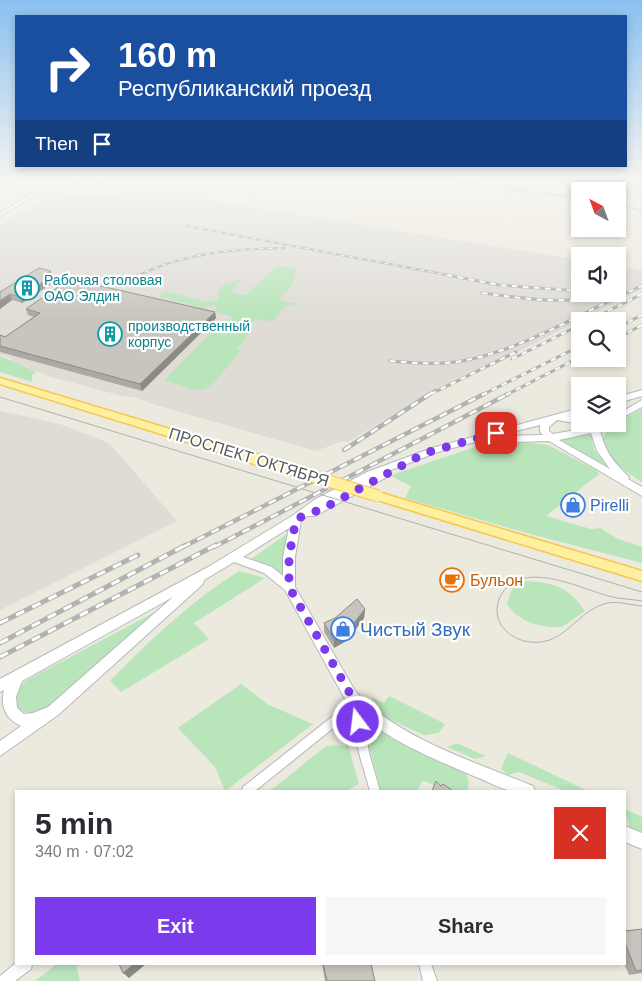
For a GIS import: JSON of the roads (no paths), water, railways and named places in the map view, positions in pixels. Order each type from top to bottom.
[{"type":"main road","name":"ПРОСПЕКТ ОКТЯБРЯ","points":[[0,381],[642,576]]},
{"type":"main road","points":[[626,398],[642,394]]},
{"type":"main road","points":[[626,412],[642,403]]},
{"type":"main road","points":[[0,686],[212,570],[296,519],[324,508],[425,453],[571,413]]},
{"type":"main road","points":[[571,420],[555,417],[544,426],[545,432],[550,438],[642,492]]},
{"type":"main road","points":[[470,441],[550,438],[571,432]]},
{"type":"main road","points":[[593,432],[603,455],[631,484],[642,492]]},
{"type":"main road","points":[[289,587],[289,557],[296,519]]},
{"type":"main road","points":[[232,557],[268,570],[289,587],[356,704],[366,714],[389,728],[526,790]]},
{"type":"main road","points":[[0,750],[53,711],[212,570]]},
{"type":"main road","points":[[24,672],[8,690],[8,710],[15,716],[25,720],[38,718],[53,711]]},
{"type":"main road","points":[[626,834],[642,841]]},
{"type":"street","points":[[248,790],[356,704],[363,747],[374,790]]},
{"type":"street","points":[[4,981],[25,965]]},
{"type":"street","points":[[425,965],[430,981]]},
{"type":"tram line","points":[[0,397],[642,592]]},
{"type":"tram line","points":[[642,601],[612,597],[550,578],[535,577],[521,579],[509,585],[500,597],[497,610],[500,623],[510,634],[524,641],[537,642],[559,636],[584,615],[604,604],[618,603],[642,606]]},
{"type":"railway","points":[[190,227],[453,276]]},
{"type":"railway","points":[[138,275],[154,268],[190,257],[227,251],[284,248]]},
{"type":"railway","points":[[119,286],[138,275]]},
{"type":"railway","points":[[447,275],[499,285],[571,290]]},
{"type":"railway","points":[[390,361],[444,363],[486,355],[532,339],[642,286]]},
{"type":"railway","points":[[482,293],[531,299],[571,300]]},
{"type":"railway","points":[[606,312],[642,294]]},
{"type":"railway","points":[[626,323],[642,315]]},
{"type":"railway","points":[[626,334],[642,325]]},
{"type":"railway","points":[[512,359],[571,330]]},
{"type":"railway","points":[[484,394],[571,350]]},
{"type":"railway","points":[[431,394],[516,352]]},
{"type":"railway","points":[[506,395],[571,362]]},
{"type":"railway","points":[[428,395],[436,390]]},
{"type":"railway","points":[[344,450],[430,394]]},
{"type":"railway","points":[[183,547],[484,394]]},
{"type":"railway","points":[[214,547],[508,394]]},
{"type":"railway","points":[[0,643],[186,545]]},
{"type":"railway","points":[[0,657],[216,545]]},
{"type":"railway","points":[[0,623],[138,555]]},
{"type":"place","name":"Рабочая столовая ОАО Элдин","points":[[27,288]]},
{"type":"place","name":"производственный корпус","points":[[110,334]]},
{"type":"place","name":"Pirelli","points":[[573,505]]},
{"type":"place","name":"Бульон","points":[[452,580]]},
{"type":"place","name":"Чистый Звук","points":[[343,629]]}]
